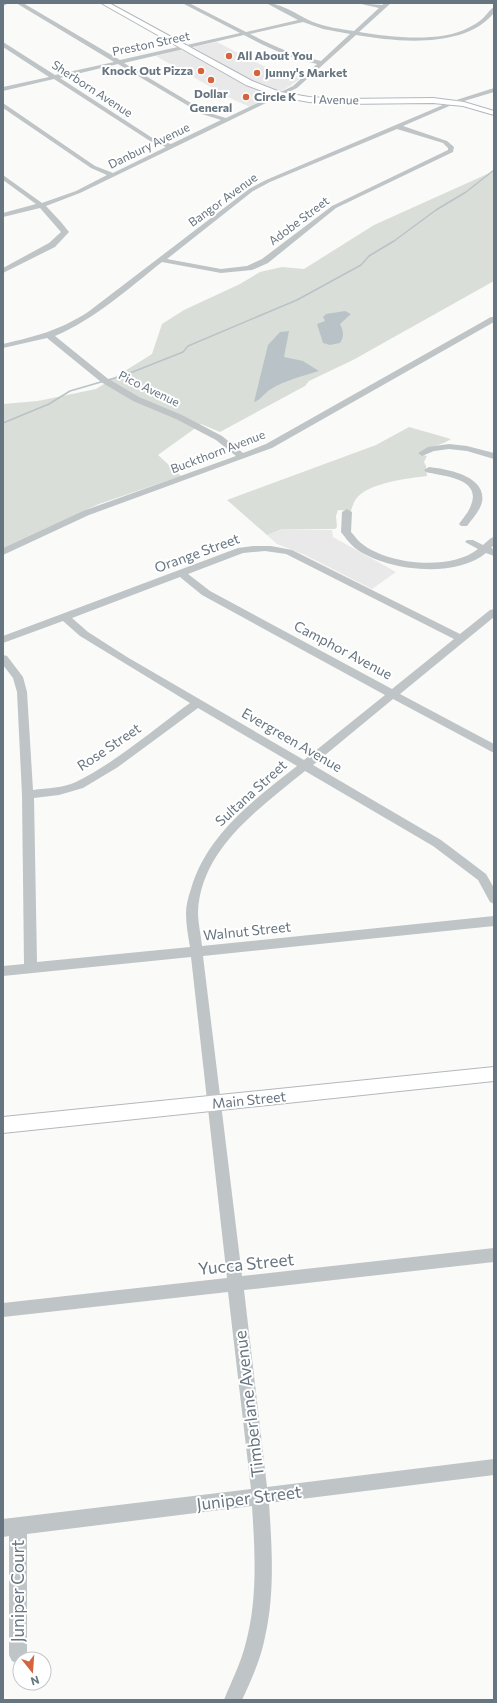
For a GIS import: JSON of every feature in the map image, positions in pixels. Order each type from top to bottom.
[{"type":"main road","name":"I Avenue","points":[[104,3],[256,87],[281,95],[323,101],[408,99],[452,102],[494,113]]},
{"type":"main road","name":"Main Street","points":[[3,1125],[494,1074]]},
{"type":"street","points":[[19,3],[204,113],[226,120]]},
{"type":"street","points":[[186,3],[295,57],[323,63]]},
{"type":"street","points":[[269,3],[304,20],[326,28],[391,38],[410,39],[449,35],[467,30],[481,23],[494,9]]},
{"type":"street","points":[[360,3],[386,5]]},
{"type":"street","name":"Danbury Avenue","points":[[3,215],[42,206],[78,192],[281,95],[295,87],[323,63],[386,5]]},
{"type":"street","name":"Preston Street","points":[[3,89],[304,20]]},
{"type":"street","name":"Sherborn Avenue","points":[[3,44],[152,140],[172,147]]},
{"type":"street","name":"Bangor Avenue","points":[[3,346],[50,335],[91,314],[250,190],[452,102],[494,90]]},
{"type":"street","points":[[3,105],[93,167],[113,175]]},
{"type":"street","name":"Adobe Street","points":[[161,260],[221,271],[249,268],[264,261],[334,207],[450,152],[451,147],[445,142],[396,126]]},
{"type":"street","points":[[3,177],[57,219],[65,232],[52,245],[3,270]]},
{"type":"street","name":"Buckthorn Avenue","points":[[3,552],[86,513],[242,457],[279,441],[494,319]]},
{"type":"street","name":"Pico Avenue","points":[[50,335],[104,380],[136,398],[179,417],[219,438],[242,457]]},
{"type":"street","points":[[422,453],[435,447],[451,446],[466,448],[494,456]]},
{"type":"street","points":[[429,470],[462,476],[474,487],[478,497],[477,502],[464,524]]},
{"type":"street","points":[[347,512],[346,532],[358,546],[386,558],[416,566],[447,565],[470,559],[494,540]]},
{"type":"street","points":[[470,542],[494,553]]},
{"type":"street","name":"Orange Street","points":[[3,640],[241,550],[260,548],[289,552],[318,565],[461,638]]},
{"type":"street","name":"Camphor Avenue","points":[[181,573],[206,593],[492,746]]},
{"type":"street","name":"Sultana Street","points":[[213,1104],[192,913],[194,898],[204,867],[213,851],[236,824],[256,805],[494,612]]},
{"type":"street","name":"Evergreen Avenue","points":[[65,617],[84,634],[123,659],[437,843],[482,877],[494,899]]},
{"type":"street","points":[[3,658],[18,677],[22,692],[28,795],[31,968]]},
{"type":"street","name":"Rose Street","points":[[28,795],[58,791],[79,785],[114,764],[198,702]]},
{"type":"street","name":"Walnut Street","points":[[3,970],[494,921]]},
{"type":"street","name":"Timberlane Avenue","points":[[213,1104],[260,1497],[264,1552],[258,1628],[249,1665],[233,1700]]},
{"type":"street","name":"Yucca Street","points":[[3,1310],[494,1255]]},
{"type":"street","name":"Juniper Street","points":[[10,1528],[494,1467]]},
{"type":"street","name":"Juniper Court","points":[[10,1528],[18,1651]]},
{"type":"shaded area","points":[[217,42],[277,73],[302,77],[290,86],[281,91],[277,91],[263,87],[193,47]]},
{"type":"shaded area","points":[[180,50],[185,51],[245,84],[272,95],[250,107],[232,99],[156,56]]},
{"type":"shaded area","points":[[494,171],[494,281],[353,360],[309,381],[305,386],[220,432],[201,424],[158,455],[181,476],[99,504],[3,548],[3,404],[38,401],[96,389],[152,354],[162,324],[184,310],[240,284],[260,272],[282,267],[304,269],[374,225]]},
{"type":"shaded area","points":[[345,311],[351,314],[340,324],[343,338],[340,343],[330,345],[323,343],[317,324],[325,321],[323,317],[326,314]]},
{"type":"shaded area","points":[[289,331],[284,357],[303,361],[319,371],[283,383],[269,390],[254,402],[268,345],[280,332]]},
{"type":"shaded area","points":[[409,427],[451,439],[419,454],[427,456],[424,462],[427,476],[389,482],[369,489],[356,499],[351,511],[338,510],[336,516],[337,527],[335,529],[282,529],[267,535],[227,500],[376,445]]},
{"type":"shaded area","points":[[282,529],[332,530],[333,537],[396,572],[372,589],[305,555],[277,544],[267,535]]},
{"type":"waterway","points":[[3,423],[49,404],[70,391],[125,375],[183,352],[188,346],[297,300],[361,265],[369,256],[394,241],[436,210],[466,192],[494,170]]},
{"type":"place","name":"All About You","points":[[229,56]]},
{"type":"place","name":"Knock Out Pizza","points":[[201,71]]},
{"type":"place","name":"Junny's Market","points":[[257,73]]},
{"type":"place","name":"Dollar General","points":[[211,80]]},
{"type":"place","name":"Circle K","points":[[246,97]]}]
